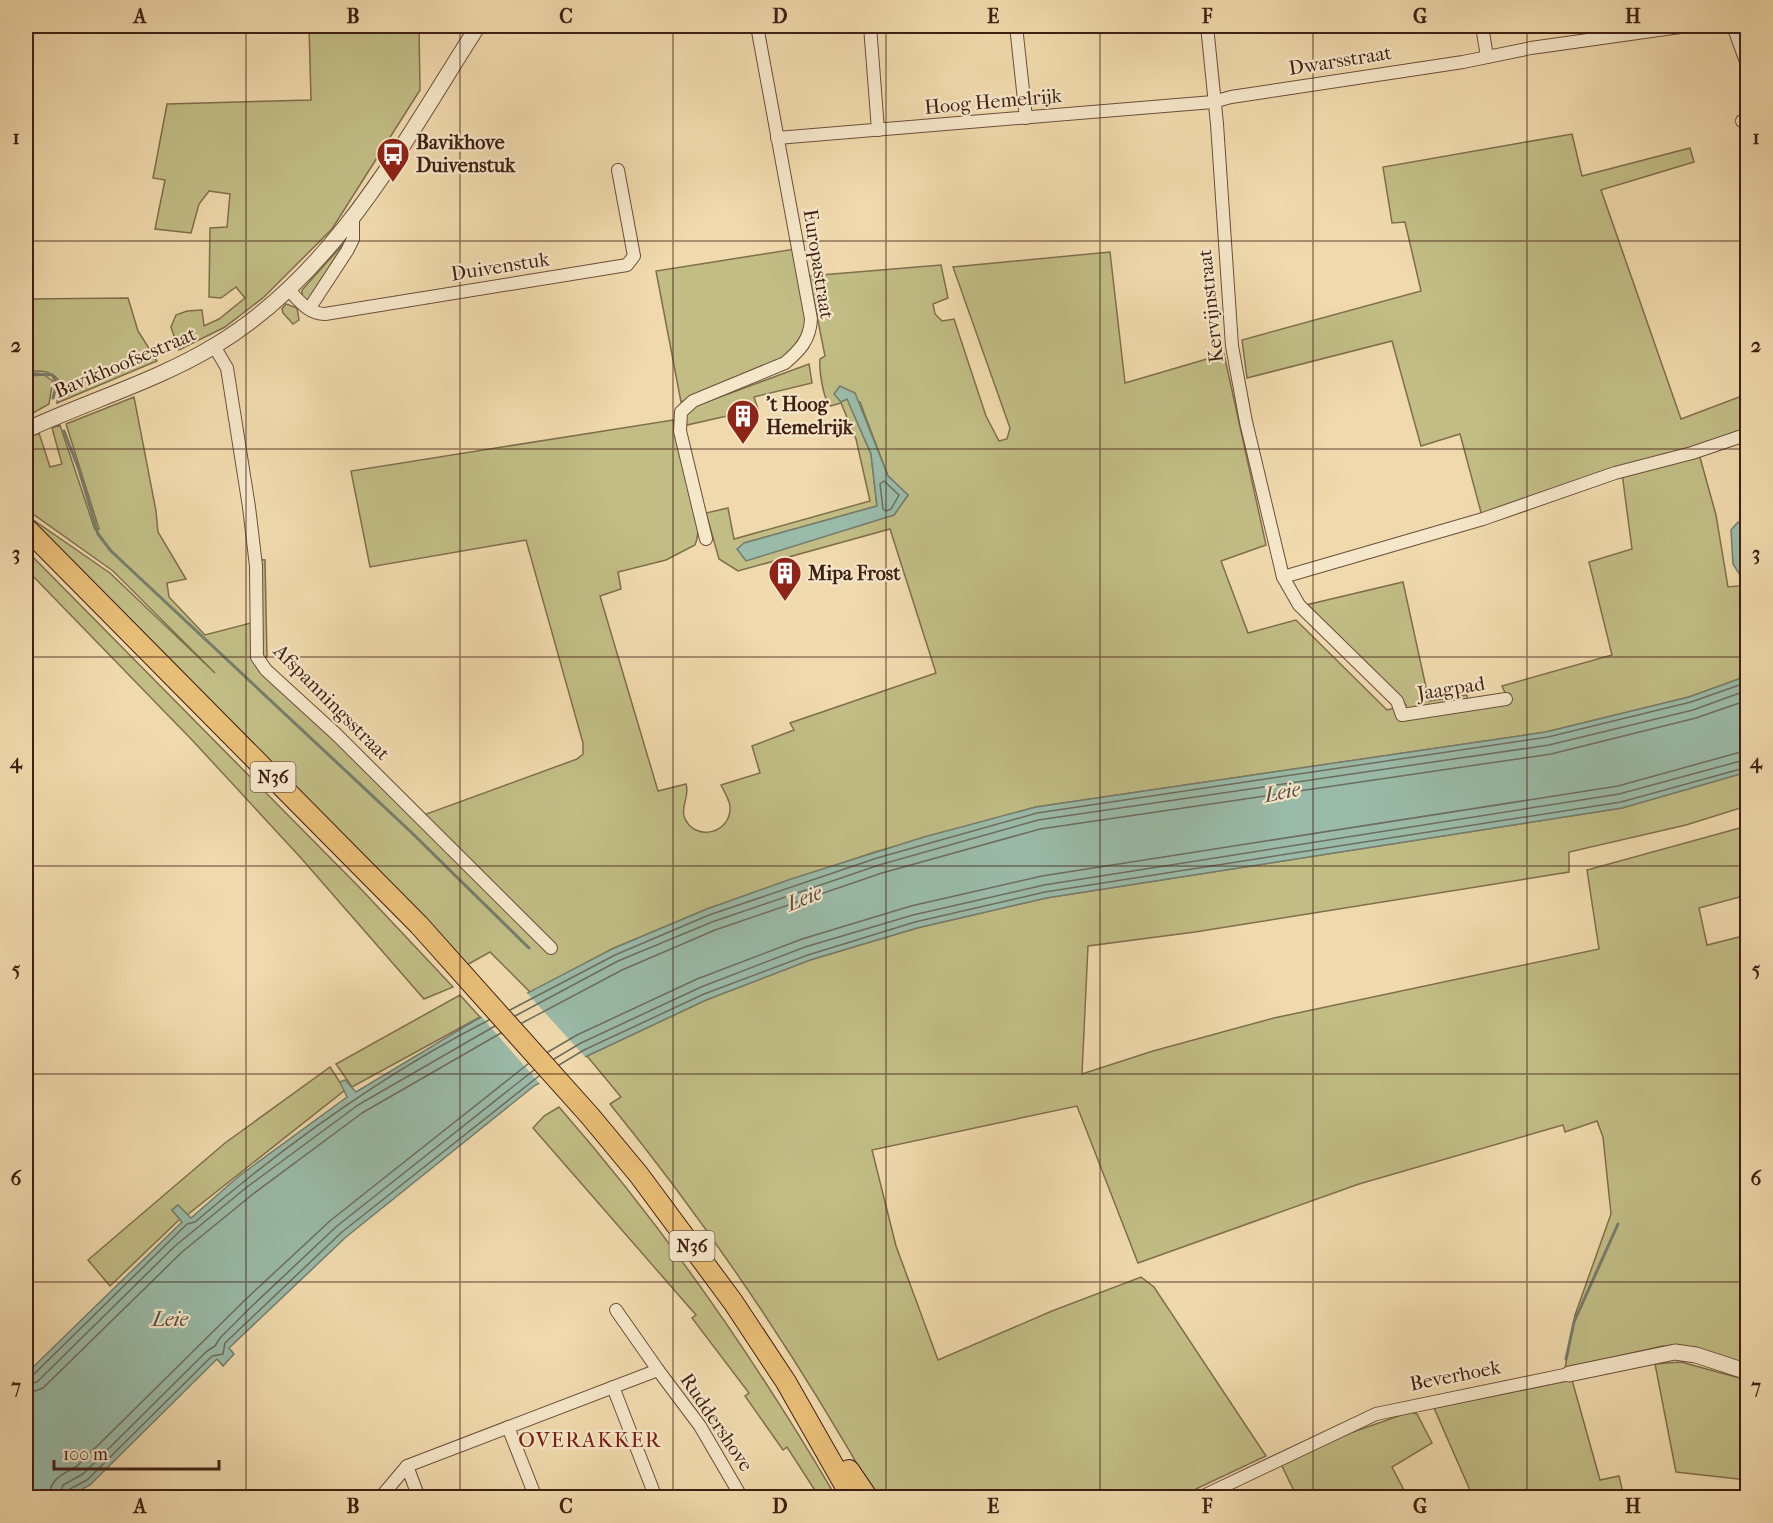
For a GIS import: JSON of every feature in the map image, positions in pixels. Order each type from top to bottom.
[{"type":"main road","name":"N36","points":[[26,528],[460,969],[590,1116],[689,1241],[786,1382],[852,1497]]},
{"type":"main road","points":[[786,1382],[868,1497]]},
{"type":"street","name":"Bavikhoofsestraat","points":[[26,430],[42,421],[166,372],[214,346],[249,323],[288,290],[334,242],[352,217],[380,178],[478,26]]},
{"type":"street","name":"Europastraat","points":[[706,539],[680,431],[681,412],[693,401],[784,363],[797,353],[810,336],[811,319],[757,26]]},
{"type":"street","points":[[870,26],[878,130]]},
{"type":"street","points":[[1016,26],[1026,118]]},
{"type":"street","name":"Kervijnstraat","points":[[1207,26],[1217,124],[1232,346],[1248,433],[1283,577],[1299,605],[1397,701],[1402,715]]},
{"type":"street","points":[[1482,26],[1486,57]]},
{"type":"street","name":"Dwarsstraat","points":[[1213,102],[1687,26]]},
{"type":"street","points":[[1733,26],[1748,68]]},
{"type":"street","name":"Hoog Hemelrijk","points":[[777,138],[1213,102]]},
{"type":"street","name":"Duivenstuk","points":[[309,309],[325,314],[627,265],[634,256],[618,170]]},
{"type":"street","points":[[288,290],[309,309],[353,239],[352,217]]},
{"type":"street","name":"Afspanningsstraat","points":[[214,346],[227,368],[249,507],[256,566],[256,657],[266,670],[336,734],[551,948]]},
{"type":"street","name":"Bavikhoofsestraat","points":[[26,423],[42,421]]},
{"type":"street","points":[[1283,577],[1483,519],[1616,473],[1692,453],[1748,434]]},
{"type":"street","name":"Jaagpad","points":[[1402,715],[1506,699]]},
{"type":"street","name":"Ruddershove","points":[[616,1310],[700,1426],[742,1497]]},
{"type":"street","name":"Beverhoek","points":[[1198,1497],[1376,1414],[1675,1352],[1696,1355],[1741,1369]]},
{"type":"street","name":"Ruddershove","points":[[407,1466],[658,1370]]},
{"type":"street","points":[[613,1387],[656,1497]]},
{"type":"street","points":[[508,1427],[536,1497]]},
{"type":"street","points":[[380,1497],[407,1466],[419,1497]]},
{"type":"shaded area","points":[[309,26],[419,26],[420,90],[332,229],[264,297],[225,327],[179,350],[171,327],[176,315],[187,311],[202,310],[204,326],[219,319],[245,298],[236,287],[221,298],[209,297],[210,228],[227,227],[230,194],[209,191],[199,204],[191,233],[155,229],[165,180],[153,178],[167,104],[311,100]]},
{"type":"shaded area","points":[[1572,134],[1582,176],[1690,148],[1694,162],[1601,190],[1681,419],[1747,394],[1747,430],[1482,516],[1460,434],[1421,446],[1392,341],[1247,378],[1242,340],[1421,291],[1405,222],[1392,223],[1383,167]]},
{"type":"shaded area","points":[[345,242],[308,301],[302,297],[302,290]]},
{"type":"shaded area","points":[[795,249],[806,319],[804,331],[790,353],[769,367],[681,402],[656,271]]},
{"type":"shaded area","points":[[1110,252],[1125,383],[1224,354],[1266,545],[1221,561],[1248,633],[1296,620],[1387,710],[1406,705],[1306,605],[1403,582],[1429,701],[1467,695],[1468,701],[1506,695],[1502,686],[1612,655],[1589,562],[1632,549],[1622,473],[1699,454],[1716,515],[1728,587],[1747,585],[1747,676],[1689,697],[1546,732],[1036,807],[875,852],[707,909],[612,949],[531,993],[490,952],[465,966],[26,519],[26,515],[110,573],[215,673],[113,571],[26,509],[26,439],[39,433],[50,467],[62,464],[52,428],[60,425],[95,530],[99,529],[66,424],[134,397],[158,532],[186,579],[167,583],[169,597],[205,635],[251,623],[251,559],[265,560],[267,657],[254,658],[424,815],[577,759],[583,754],[583,743],[526,540],[370,567],[351,471],[673,420],[687,466],[698,518],[695,545],[666,560],[618,572],[621,589],[600,596],[658,791],[686,784],[684,816],[695,830],[711,832],[719,829],[729,816],[730,806],[721,785],[760,773],[752,746],[794,730],[790,723],[936,673],[890,529],[738,571],[719,559],[706,513],[728,508],[734,539],[870,501],[856,439],[841,403],[831,406],[824,392],[820,359],[825,356],[809,276],[941,265],[948,298],[933,304],[935,314],[942,321],[954,319],[986,416],[999,441],[1007,439],[1010,428],[953,267]],"holes":[[[847,398],[860,402],[888,476],[908,495],[894,515],[744,543],[877,506],[871,454]]]},
{"type":"shaded area","points":[[128,298],[138,331],[157,361],[57,403],[59,381],[56,377],[44,372],[26,371],[26,299]]},
{"type":"shaded area","points":[[286,304],[297,308],[299,320],[293,324],[283,313],[282,309]]},
{"type":"shaded area","points":[[809,364],[812,383],[754,397],[758,409],[687,425],[682,411]]},
{"type":"shaded area","points":[[44,375],[53,381],[49,404],[26,417],[26,376]]},
{"type":"shaded area","points":[[26,550],[360,888],[453,987],[424,999],[301,858],[193,741],[26,569]]},
{"type":"shaded area","points":[[1747,772],[1747,806],[1686,825],[1569,852],[1569,872],[1195,932],[1088,946],[1082,1074],[1153,1051],[1274,1018],[1599,949],[1587,870],[1747,826],[1747,895],[1699,908],[1707,945],[1747,935],[1747,1366],[1699,1349],[1663,1346],[1565,1368],[1575,1315],[1611,1214],[1603,1137],[1597,1121],[1565,1132],[1563,1125],[1359,1184],[1138,1263],[1077,1106],[872,1150],[896,1246],[938,1360],[1052,1311],[1141,1277],[1154,1287],[1266,1456],[1179,1497],[876,1497],[784,1344],[718,1246],[610,1104],[621,1097],[587,1056],[706,1000],[810,960],[917,928],[1046,898],[1622,808]]},
{"type":"shaded area","points":[[460,995],[480,1017],[352,1087],[336,1064]]},
{"type":"shaded area","points":[[330,1067],[345,1090],[187,1215],[178,1205],[172,1210],[180,1219],[110,1286],[88,1260],[225,1143]]},
{"type":"shaded area","points":[[559,1107],[636,1200],[707,1296],[741,1345],[836,1497],[815,1497],[818,1495],[787,1447],[783,1450],[745,1396],[749,1393],[692,1318],[696,1315],[533,1128],[544,1116]]},
{"type":"shaded area","points":[[1681,1362],[1747,1380],[1747,1480],[1676,1472],[1655,1364]]},
{"type":"shaded area","points":[[1572,1380],[1600,1480],[1619,1476],[1624,1497],[1473,1497],[1434,1408]]},
{"type":"shaded area","points":[[1410,1412],[1417,1414],[1432,1443],[1392,1467],[1407,1496],[1297,1497],[1281,1464],[1333,1439]]},
{"type":"water","points":[[840,386],[855,393],[888,476],[908,495],[894,515],[746,561],[737,549],[744,543],[877,506],[871,454],[847,399],[841,402],[834,394]]},
{"type":"water","points":[[1738,522],[1747,540],[1747,577],[1740,575],[1733,564],[1731,530]]},
{"type":"water","name":"Leie","points":[[1747,676],[1747,772],[1622,808],[1046,898],[917,928],[810,960],[706,1000],[587,1056],[534,1086],[346,1237],[229,1348],[234,1354],[223,1366],[217,1359],[90,1485],[67,1497],[26,1498],[26,1374],[182,1222],[172,1210],[178,1205],[191,1218],[239,1176],[347,1097],[340,1082],[345,1080],[356,1092],[474,1021],[612,949],[707,909],[791,879],[924,837],[1036,807],[1546,732],[1689,697]]},
{"type":"pier","points":[[526,992],[587,1059],[541,1085],[480,1015]]},
{"type":"waterway","points":[[26,373],[52,375],[57,383],[53,398]]},
{"type":"waterway","points":[[64,431],[79,470],[98,534],[111,551],[411,832],[529,948]]},
{"type":"waterway","points":[[1566,1359],[1574,1322],[1618,1224]]},
{"type":"place","name":"Bavikhove Duivenstuk","points":[[393,183]]},
{"type":"place","name":"'t Hoog Hemelrijk","points":[[743,445]]},
{"type":"place","name":"Mipa Frost","points":[[785,602]]},
{"type":"district","name":"OVERAKKER","points":[[590,1440]]}]
